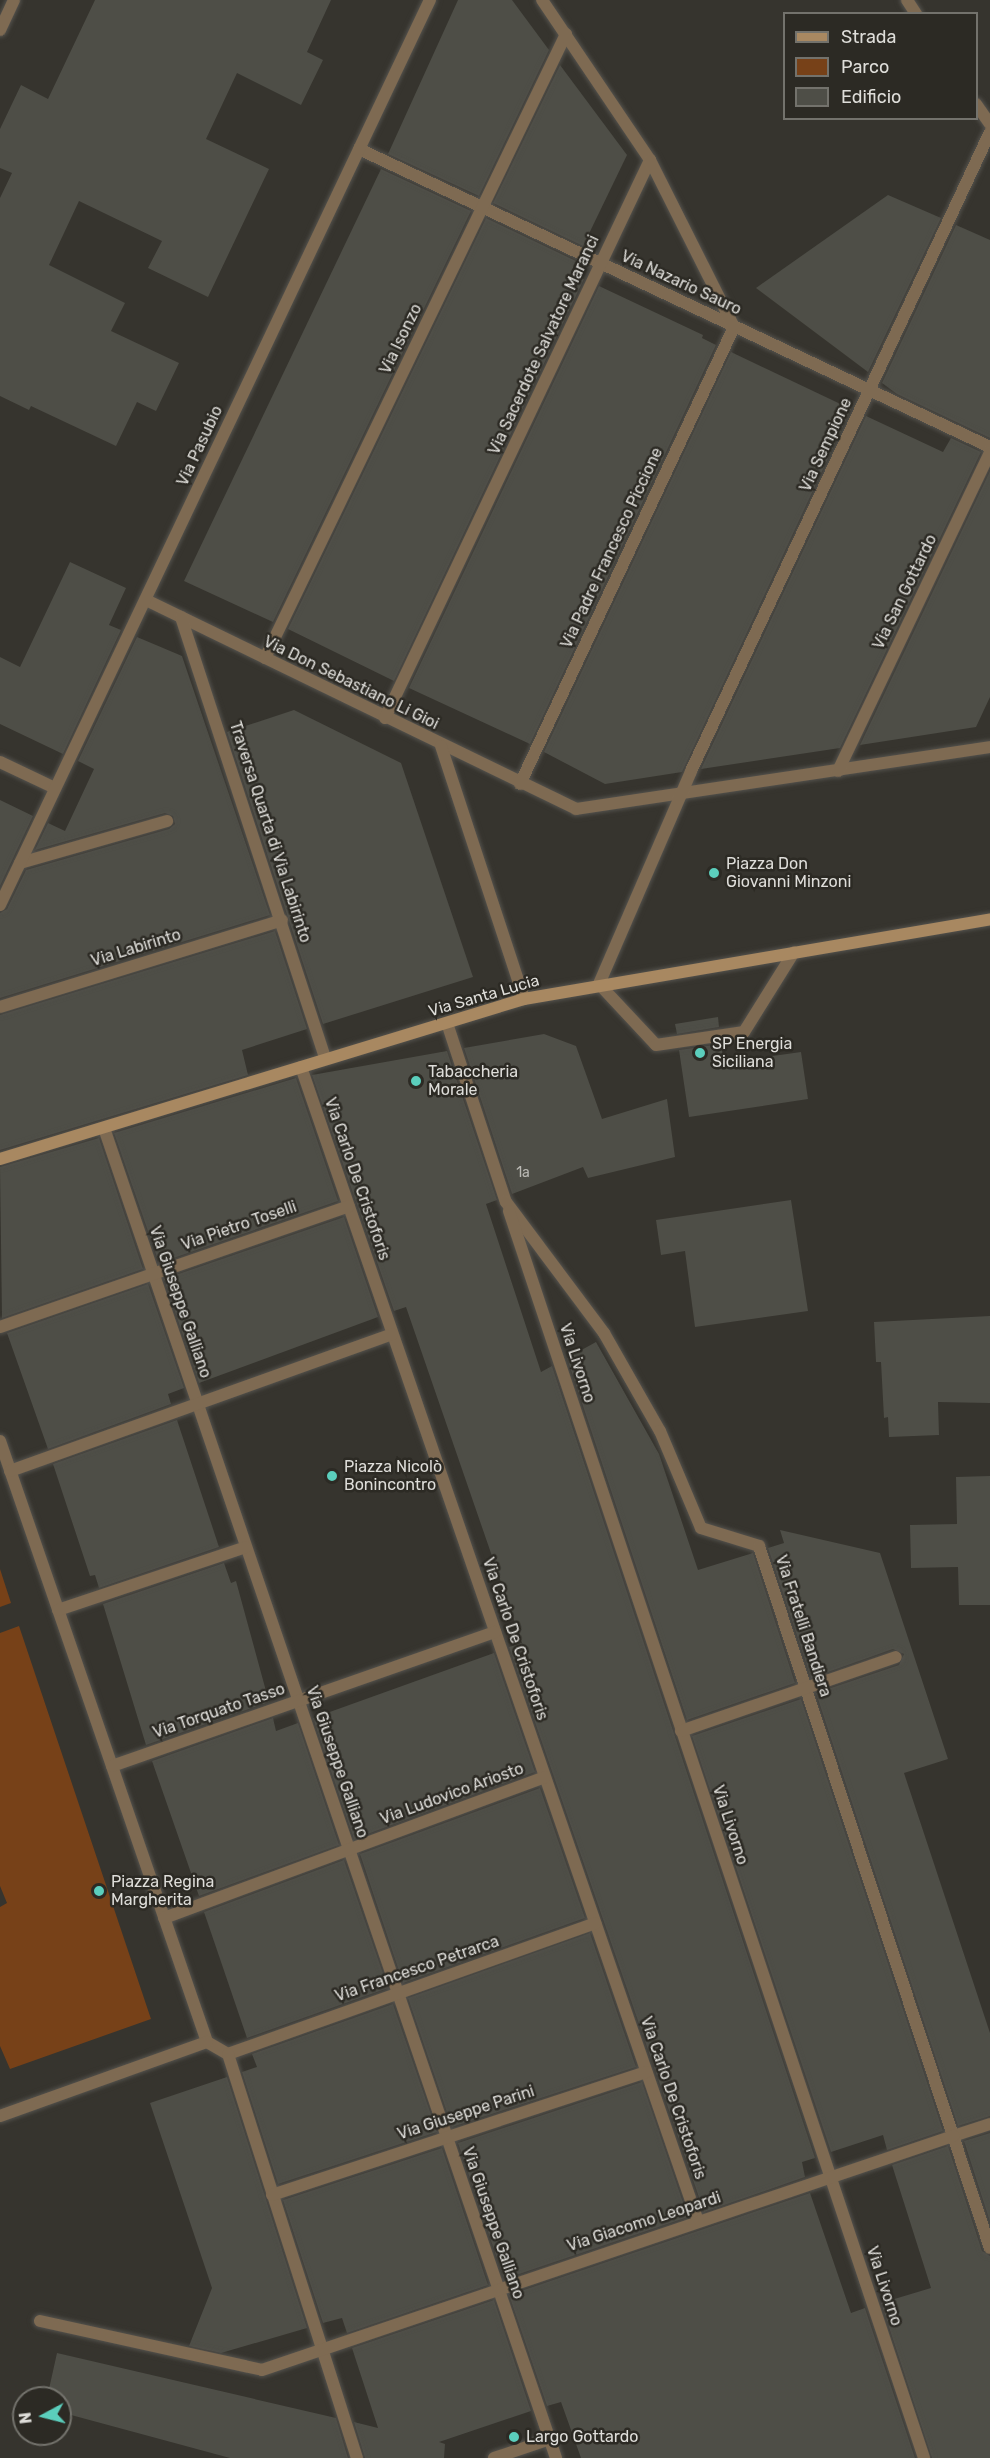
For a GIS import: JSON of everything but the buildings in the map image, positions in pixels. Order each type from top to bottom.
[{"type":"main road","name":"Via Santa Lucia","points":[[0,1159],[524,999],[599,984],[990,919]]},
{"type":"street","points":[[0,30],[14,0]]},
{"type":"street","name":"Via Pasubio","points":[[2,898],[430,0]]},
{"type":"street","points":[[542,0],[650,160],[734,327]]},
{"type":"street","name":"Via Isonzo","points":[[265,658],[566,34]]},
{"type":"street","points":[[978,107],[990,124]]},
{"type":"street","name":"Via Sempione","points":[[599,984],[691,771],[990,132]]},
{"type":"street","name":"Via Nazario Sauro","points":[[359,149],[990,447]]},
{"type":"street","name":"Via Sacerdote Salvatore Maranci","points":[[385,718],[650,160]]},
{"type":"street","name":"Via Padre Francesco Piccione","points":[[520,784],[734,327]]},
{"type":"street","name":"Via San Gottardo","points":[[838,771],[990,452]]},
{"type":"street","name":"Via Don Sebastiano Li Gioi","points":[[146,600],[576,810],[681,796],[990,747]]},
{"type":"street","name":"Traversa Quarta di Via Labirinto","points":[[181,617],[282,920],[325,1058]]},
{"type":"street","points":[[441,746],[524,999]]},
{"type":"street","points":[[0,762],[55,788]]},
{"type":"street","points":[[20,863],[167,821]]},
{"type":"street","name":"Via Labirinto","points":[[0,1007],[282,920]]},
{"type":"street","points":[[599,984],[656,1045],[744,1032],[794,952]]},
{"type":"street","name":"Via Fratelli Bandiera","points":[[447,1023],[506,1202],[604,1333],[660,1431],[701,1528],[759,1546],[990,2247]]},
{"type":"street","name":"Via Carlo De Cristoforis","points":[[301,1067],[698,2221]]},
{"type":"street","name":"Via Giuseppe Galliano","points":[[104,1128],[556,2458]]},
{"type":"street","name":"Via Livorno","points":[[506,1202],[924,2458]]},
{"type":"street","name":"Via Pietro Toselli","points":[[2,1325],[349,1206]]},
{"type":"street","points":[[10,1471],[392,1334]]},
{"type":"street","points":[[0,1441],[207,2042],[228,2054],[357,2458]]},
{"type":"street","points":[[58,1610],[246,1547]]},
{"type":"street","name":"Via Torquato Tasso","points":[[112,1766],[495,1632]]},
{"type":"street","points":[[681,1731],[896,1657]]},
{"type":"street","name":"Via Ludovico Ariosto","points":[[164,1918],[545,1777]]},
{"type":"street","name":"Via Francesco Petrarca","points":[[228,2054],[249,2044],[595,1923]]},
{"type":"street","points":[[0,2116],[207,2042]]},
{"type":"street","name":"Via Giuseppe Parini","points":[[272,2194],[646,2072]]},
{"type":"street","name":"Via Giacomo Leopardi","points":[[40,2321],[262,2370],[346,2339],[990,2124]]},
{"type":"street","points":[[494,2458],[550,2439]]},
{"type":"green space","points":[[0,1569],[11,1603],[0,1607]]},
{"type":"green space","points":[[19,1626],[151,2019],[10,2069],[0,2046],[0,1907],[7,1903],[0,1886],[0,1633]]},
{"type":"place","name":"Piazza Don Giovanni Minzoni","points":[[714,873]]},
{"type":"place","name":"SP Energia Siciliana","points":[[700,1053]]},
{"type":"place","name":"Tabaccheria Morale","points":[[416,1081]]},
{"type":"place","name":"Piazza Nicolò Bonincontro","points":[[332,1476]]},
{"type":"place","name":"Piazza Regina Margherita","points":[[99,1891]]},
{"type":"place","name":"Largo Gottardo","points":[[514,2437]]}]
